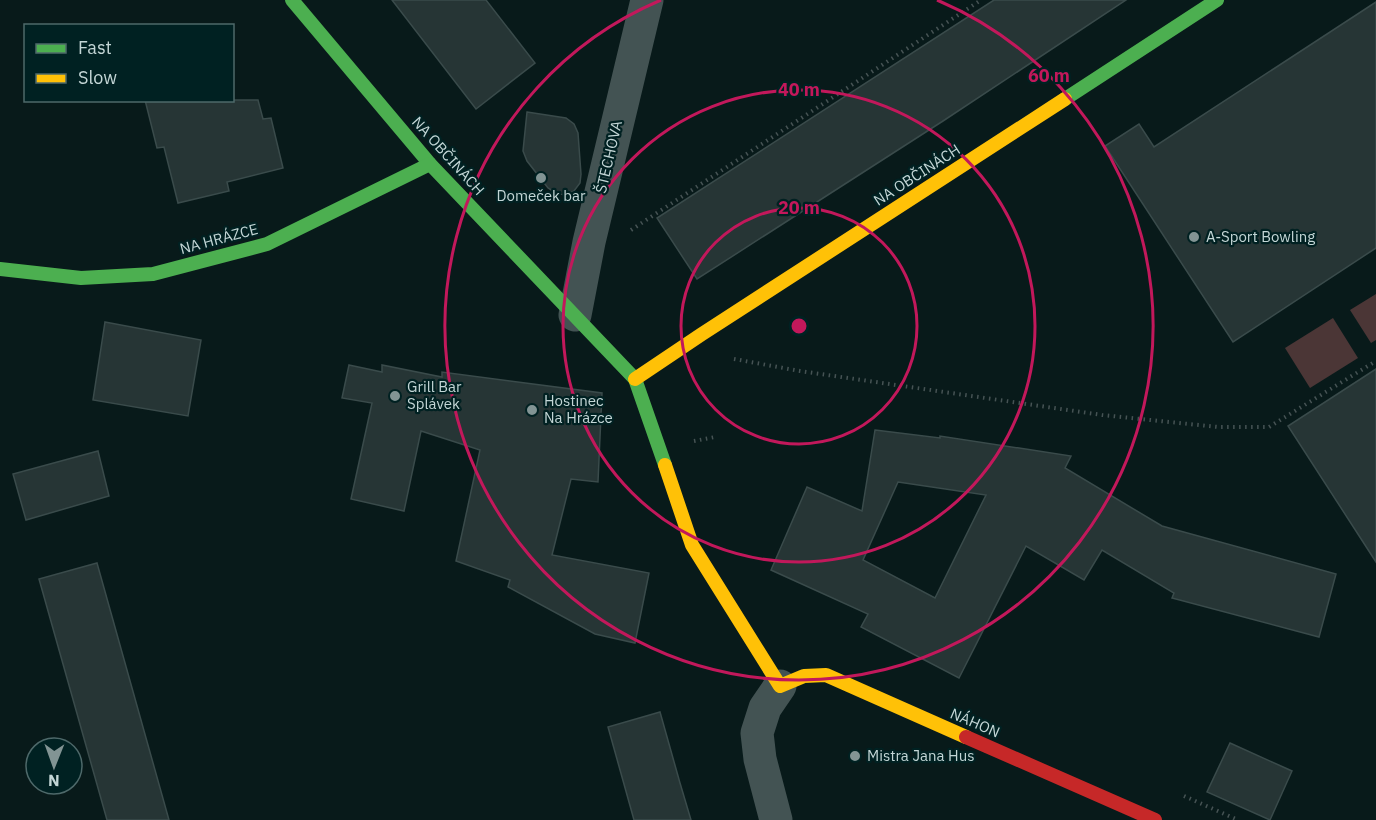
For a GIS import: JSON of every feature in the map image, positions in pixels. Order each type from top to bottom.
[{"type":"street","name":"NA OBČINÁCH","points":[[292,0],[430,164],[635,379],[692,544],[780,686]]},
{"type":"street","name":"ŠTECHOVA","points":[[575,315],[589,242],[647,0]]},
{"type":"street","name":"NA OBČINÁCH","points":[[635,379],[1217,0]]},
{"type":"street","name":"NA HRÁZCE","points":[[0,269],[81,278],[153,274],[267,244],[430,164]]},
{"type":"street","name":"NÁHON","points":[[780,686],[804,676],[826,675],[1155,820]]},
{"type":"street","points":[[776,820],[760,759],[757,733],[765,708],[780,686]]},
{"type":"path","points":[[627,232],[981,0]]},
{"type":"path","points":[[680,349],[800,371],[1102,415],[1218,427],[1269,427],[1376,361]]},
{"type":"path","points":[[684,443],[715,437]]},
{"type":"shaded area","points":[[1376,294],[1376,340],[1371,343],[1350,310]]},
{"type":"shaded area","points":[[1333,318],[1358,358],[1310,388],[1285,348]]},
{"type":"building","points":[[392,0],[486,0],[535,63],[476,109]]},
{"type":"building","points":[[994,0],[1126,0],[697,279],[657,218]]},
{"type":"building","points":[[1376,2],[1376,248],[1233,342],[1105,146],[1139,124],[1154,147]]},
{"type":"building","points":[[258,100],[263,119],[271,118],[283,168],[227,182],[229,191],[178,203],[164,147],[157,148],[146,102]]},
{"type":"building","points":[[527,112],[566,118],[574,124],[578,133],[581,174],[580,183],[574,191],[565,195],[548,188],[527,161],[523,151]]},
{"type":"building","points":[[105,322],[201,340],[188,416],[93,400]]},
{"type":"building","points":[[349,365],[382,372],[382,365],[442,377],[442,372],[602,393],[598,482],[571,479],[552,555],[649,573],[635,643],[595,634],[508,587],[510,580],[456,561],[480,450],[421,431],[404,511],[351,499],[372,403],[342,398]]},
{"type":"building","points":[[1376,369],[1376,562],[1288,426]]},
{"type":"building","points":[[875,430],[940,438],[940,436],[1071,456],[1065,468],[1162,526],[1336,574],[1319,637],[1172,598],[1174,593],[1102,550],[1084,580],[1026,546],[959,678],[861,627],[868,614],[771,570],[807,487],[862,511]],"holes":[[[898,482],[986,495],[935,598],[863,560]]]},
{"type":"building","points":[[98,451],[109,496],[26,520],[13,474]]},
{"type":"building","points":[[97,563],[169,820],[107,820],[39,579]]},
{"type":"building","points":[[660,712],[691,820],[634,820],[608,727]]},
{"type":"building","points":[[1230,743],[1292,771],[1270,820],[1207,792]]},
{"type":"traffic: fast","points":[[292,0],[430,164],[635,379],[665,465]]},
{"type":"traffic: fast","points":[[1065,99],[1217,0]]},
{"type":"traffic: fast","points":[[0,269],[81,278],[153,274],[267,244],[430,164]]},
{"type":"traffic: slow","points":[[635,379],[1065,99]]},
{"type":"traffic: slow","points":[[665,465],[692,545],[780,686],[804,676],[826,675],[966,737]]},
{"type":"traffic: jam","points":[[966,737],[1155,820]]},
{"type":"place","name":"Domeček bar","points":[[541,178]]},
{"type":"place","name":"A-Sport Bowling","points":[[1194,237]]},
{"type":"place","name":"Grill Bar Splávek","points":[[395,396]]},
{"type":"place","name":"Hostinec Na Hrázce","points":[[532,410]]},
{"type":"place","name":"Mistra Jana Hus","points":[[855,756]]}]
